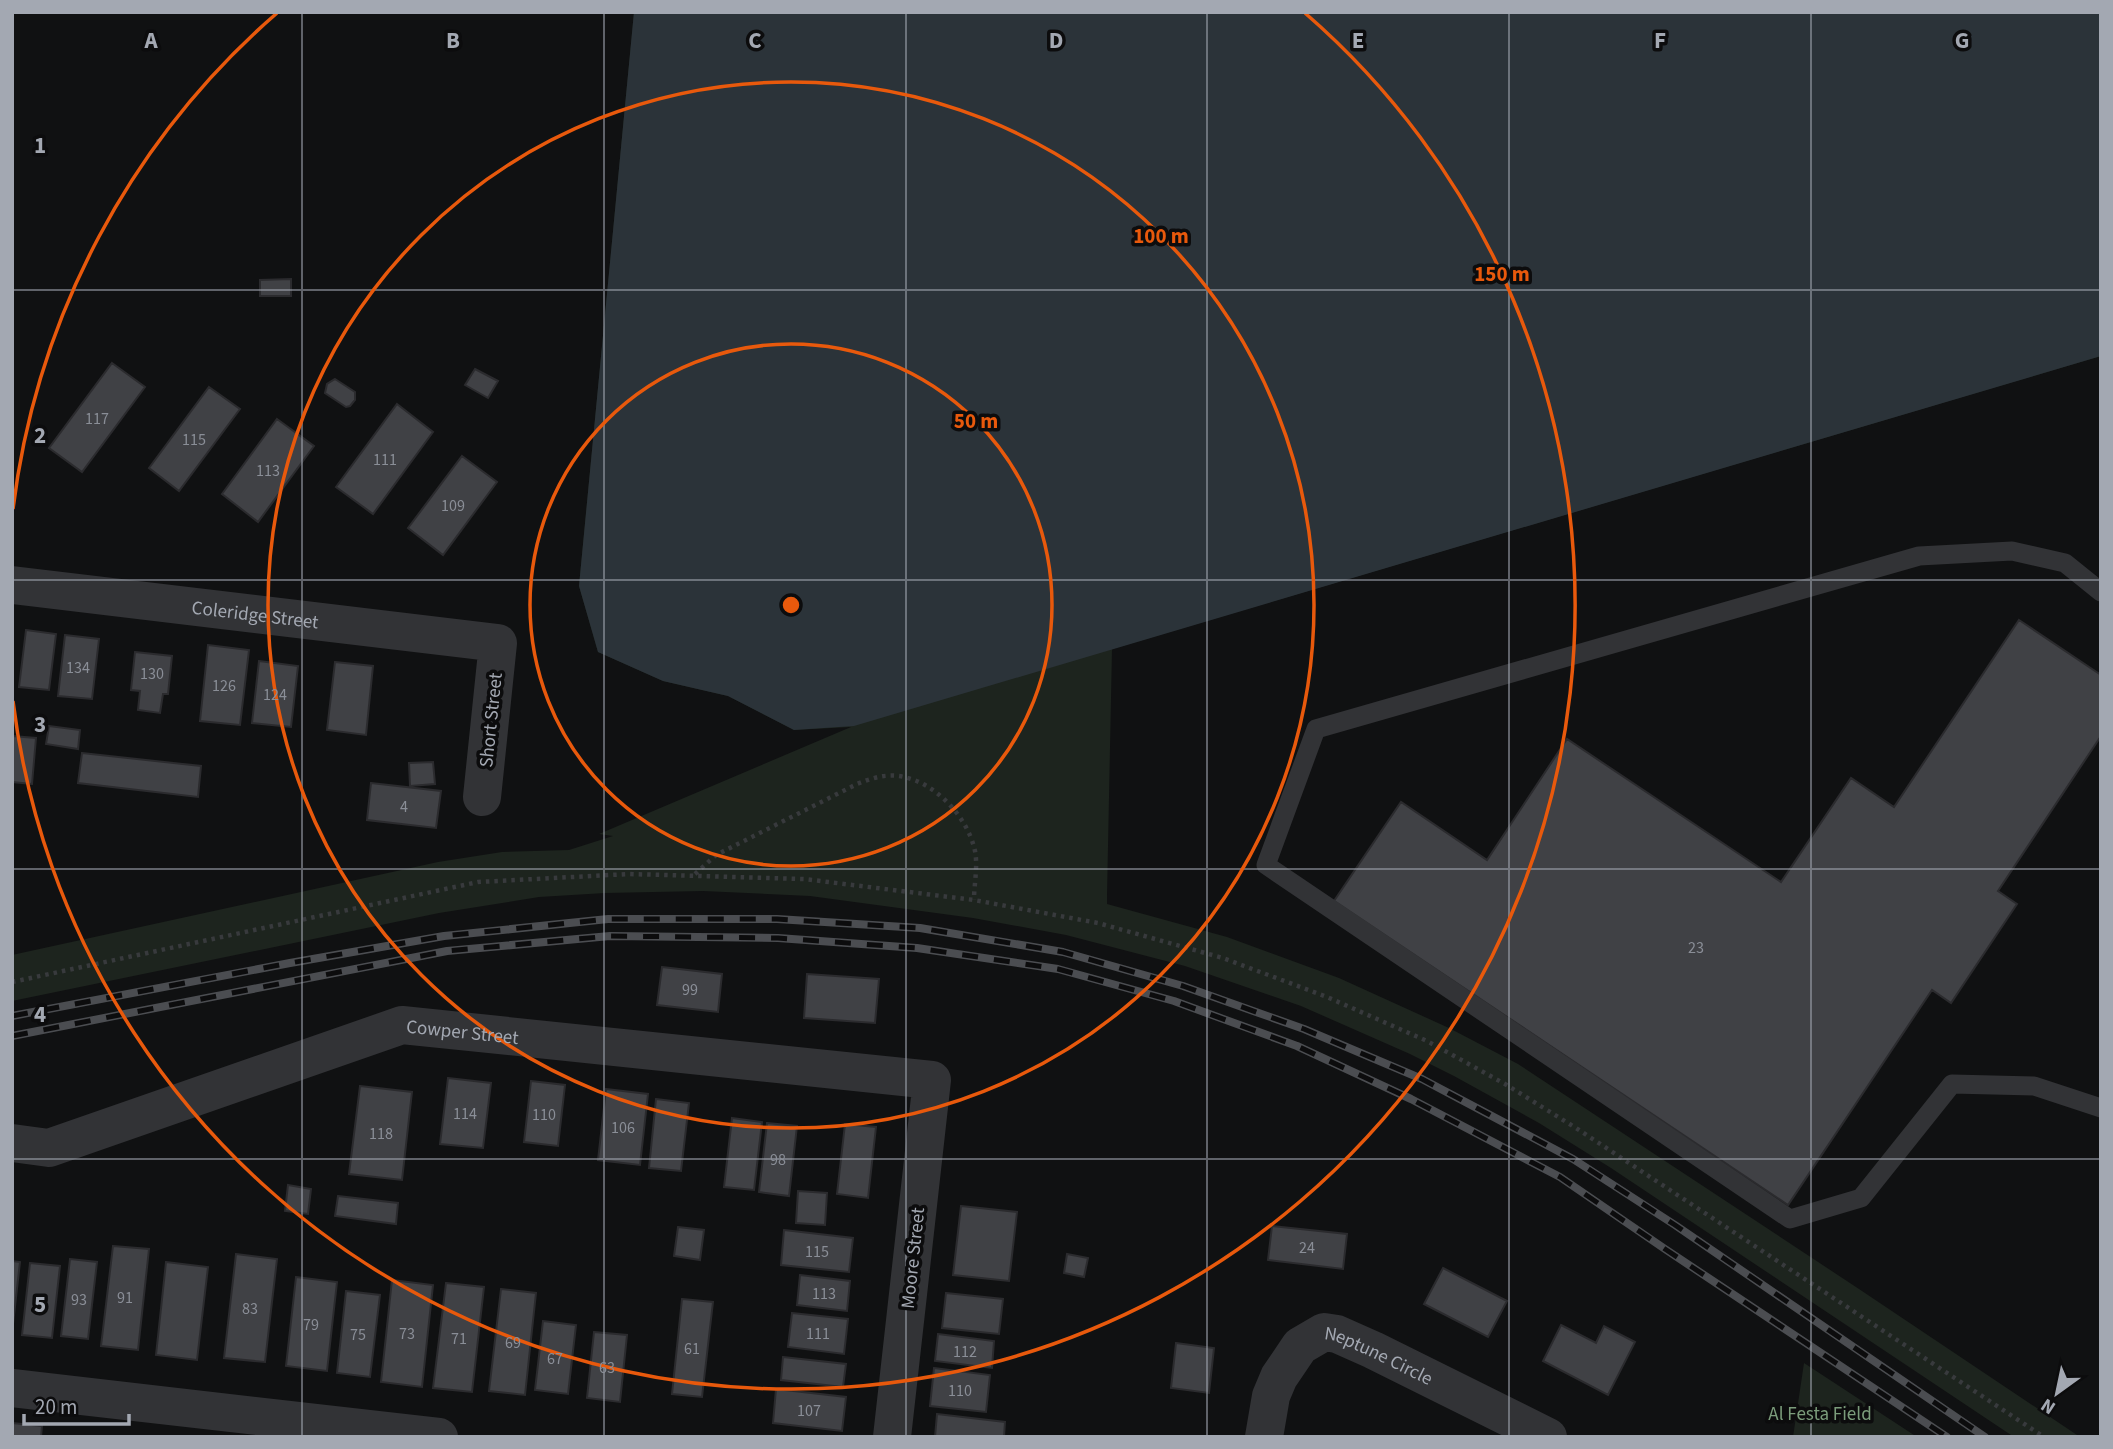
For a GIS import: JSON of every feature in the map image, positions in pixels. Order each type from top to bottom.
[{"type":"street","name":"Coleridge Street","points":[[12,584],[498,643]]},
{"type":"street","name":"Short Street","points":[[482,797],[498,643]]},
{"type":"street","name":"Cowper Street","points":[[12,1143],[49,1148],[402,1025],[932,1080]]},
{"type":"street","name":"Moore Street","points":[[892,1437],[932,1080]]},
{"type":"street","name":"Neptune Circle","points":[[1264,1437],[1271,1395],[1279,1377],[1300,1346],[1324,1332],[1337,1334],[1373,1350],[1548,1437]]},
{"type":"street","points":[[12,1388],[439,1437]]},
{"type":"lane","points":[[2101,592],[2065,563],[2012,551],[1919,556],[1316,729],[1266,865],[1790,1219],[1861,1198],[1952,1084],[2034,1086],[2101,1108]]},
{"type":"path","points":[[694,875],[716,855],[857,784],[880,776],[904,776],[927,786],[948,803],[966,827],[975,852],[974,900]]},
{"type":"path","points":[[12,982],[478,882],[629,874],[804,879],[974,900],[1098,923],[1223,958],[1327,997],[1427,1041],[1505,1084],[1576,1128],[2044,1437]]},
{"type":"green space","points":[[634,12],[2101,12],[2101,356],[1112,649],[1107,896],[1107,904],[1227,937],[1339,978],[1449,1028],[1518,1064],[2080,1437],[2014,1437],[1611,1168],[1539,1123],[1410,1054],[1301,1006],[1185,966],[1066,935],[973,918],[810,896],[703,891],[539,897],[439,913],[12,1001],[12,955],[438,862],[502,852],[569,850],[613,836],[599,834],[851,727],[794,730],[728,696],[663,681],[598,652],[579,586]]},
{"type":"green space","name":"Al Festa Field","points":[[1804,1363],[1917,1437],[1793,1437]]},
{"type":"shaded area","points":[[634,12],[2101,12],[2101,356],[854,726],[794,730],[728,696],[663,681],[598,652],[579,586]]},
{"type":"building","points":[[291,279],[291,296],[260,296],[260,280]]},
{"type":"building","points":[[112,363],[145,387],[82,472],[49,448]]},
{"type":"building","points":[[475,369],[498,381],[488,398],[465,385]]},
{"type":"building","points":[[335,379],[355,392],[355,400],[350,406],[346,407],[325,393],[327,384]]},
{"type":"building","points":[[209,387],[240,409],[179,491],[149,468]]},
{"type":"building","points":[[397,404],[433,432],[373,514],[336,487]]},
{"type":"building","points":[[277,419],[314,446],[258,522],[222,494]]},
{"type":"building","points":[[462,456],[497,482],[443,555],[408,528]]},
{"type":"building","points":[[2019,620],[2101,675],[2101,736],[1998,891],[2017,904],[1951,1003],[1932,990],[1788,1205],[1334,901],[1401,802],[1487,860],[1567,739],[1781,882],[1851,778],[1894,807]]},
{"type":"building","points":[[26,630],[56,634],[49,690],[19,687]]},
{"type":"building","points":[[65,635],[99,639],[92,699],[58,696]]},
{"type":"building","points":[[208,645],[249,650],[240,725],[200,721]]},
{"type":"building","points":[[135,652],[172,656],[168,694],[163,694],[160,713],[138,710],[140,691],[131,690]]},
{"type":"building","points":[[259,661],[298,666],[291,727],[252,723]]},
{"type":"building","points":[[335,662],[373,666],[366,735],[327,730]]},
{"type":"building","points":[[49,726],[80,730],[78,749],[46,744]]},
{"type":"building","points":[[12,736],[36,738],[32,784],[12,782]]},
{"type":"building","points":[[82,753],[201,766],[198,797],[78,783]]},
{"type":"building","points":[[433,762],[435,784],[410,786],[409,763]]},
{"type":"building","points":[[371,783],[441,791],[436,828],[367,820]]},
{"type":"building","points":[[662,967],[722,974],[718,1012],[657,1005]]},
{"type":"building","points":[[807,974],[879,979],[875,1023],[804,1018]]},
{"type":"building","points":[[448,1078],[491,1083],[483,1148],[440,1144]]},
{"type":"building","points":[[531,1081],[565,1085],[558,1146],[524,1142]]},
{"type":"building","points":[[360,1086],[412,1092],[402,1180],[349,1174]]},
{"type":"building","points":[[606,1089],[648,1094],[640,1165],[598,1160]]},
{"type":"building","points":[[656,1099],[689,1103],[681,1171],[649,1168]]},
{"type":"building","points":[[732,1118],[762,1122],[754,1190],[724,1187]]},
{"type":"building","points":[[767,1123],[797,1126],[789,1196],[759,1192]]},
{"type":"building","points":[[845,1124],[876,1127],[868,1198],[837,1194]]},
{"type":"building","points":[[288,1185],[311,1189],[308,1214],[285,1211]]},
{"type":"building","points":[[798,1191],[827,1193],[825,1225],[796,1223]]},
{"type":"building","points":[[338,1196],[398,1203],[396,1224],[335,1216]]},
{"type":"building","points":[[961,1206],[1017,1212],[1009,1281],[953,1275]]},
{"type":"building","points":[[1272,1226],[1347,1234],[1343,1269],[1268,1260]]},
{"type":"building","points":[[678,1227],[704,1230],[700,1260],[674,1256]]},
{"type":"building","points":[[784,1230],[853,1238],[849,1272],[781,1265]]},
{"type":"building","points":[[113,1246],[149,1249],[138,1350],[101,1346]]},
{"type":"building","points":[[236,1254],[277,1259],[265,1362],[224,1358]]},
{"type":"building","points":[[1067,1254],[1088,1258],[1084,1277],[1064,1273]]},
{"type":"building","points":[[70,1259],[97,1262],[88,1339],[61,1336]]},
{"type":"building","points":[[12,1261],[20,1262],[12,1333]]},
{"type":"building","points":[[166,1262],[208,1267],[197,1360],[156,1355]]},
{"type":"building","points":[[30,1263],[60,1266],[52,1338],[22,1335]]},
{"type":"building","points":[[1443,1268],[1507,1301],[1488,1337],[1424,1304]]},
{"type":"building","points":[[800,1275],[850,1281],[847,1311],[797,1305]]},
{"type":"building","points":[[296,1277],[337,1282],[327,1371],[286,1366]]},
{"type":"building","points":[[392,1280],[433,1285],[422,1387],[381,1382]]},
{"type":"building","points":[[446,1283],[484,1287],[472,1392],[433,1388]]},
{"type":"building","points":[[501,1289],[536,1293],[525,1395],[489,1391]]},
{"type":"building","points":[[346,1291],[380,1295],[370,1377],[337,1373]]},
{"type":"building","points":[[946,1293],[1003,1299],[999,1334],[942,1328]]},
{"type":"building","points":[[682,1299],[713,1302],[702,1397],[672,1394]]},
{"type":"building","points":[[792,1313],[848,1319],[844,1354],[788,1347]]},
{"type":"building","points":[[543,1321],[576,1325],[568,1394],[535,1390]]},
{"type":"building","points":[[1561,1325],[1596,1343],[1604,1326],[1635,1342],[1608,1395],[1543,1361]]},
{"type":"building","points":[[594,1332],[627,1335],[620,1402],[587,1398]]},
{"type":"building","points":[[938,1334],[994,1341],[992,1368],[935,1361]]},
{"type":"building","points":[[1176,1343],[1214,1348],[1209,1393],[1171,1388]]},
{"type":"building","points":[[783,1357],[846,1364],[843,1387],[781,1380]]},
{"type":"building","points":[[934,1368],[990,1375],[986,1412],[930,1406]]},
{"type":"building","points":[[776,1389],[846,1397],[842,1431],[773,1423]]},
{"type":"building","points":[[937,1414],[1005,1422],[1004,1437],[935,1437]]},
{"type":"building","points":[[12,1423],[42,1426],[41,1437],[12,1437]]},
{"type":"railway","points":[[12,1016],[444,936],[608,919],[777,919],[920,928],[1063,952],[1183,986],[1304,1029],[1422,1079],[1573,1159],[1675,1225],[1985,1437]]},
{"type":"railway","points":[[12,1036],[447,951],[610,936],[778,938],[917,948],[1058,969],[1174,1001],[1297,1046],[1411,1099],[1560,1177],[1947,1437]]}]
